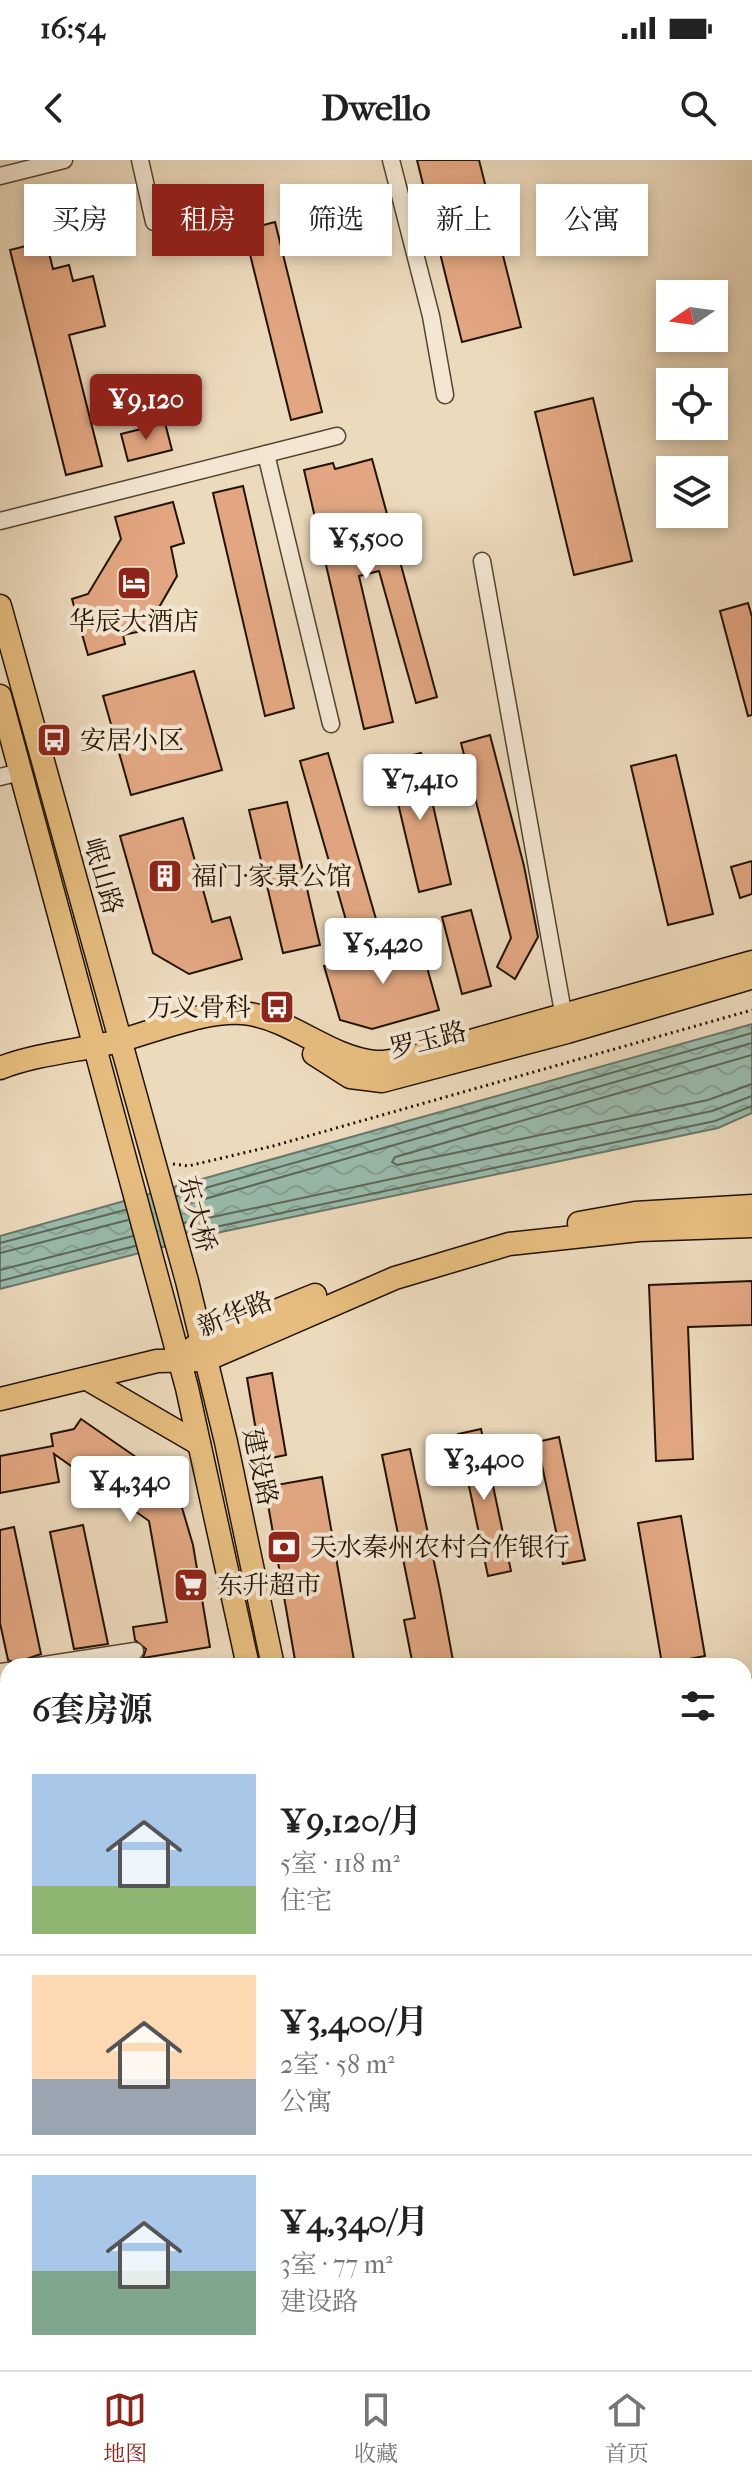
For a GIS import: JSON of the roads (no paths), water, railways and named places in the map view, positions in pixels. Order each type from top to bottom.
[{"type":"main road","name":"岷山路","points":[[0,606],[154,1161]]},
{"type":"main road","name":"岷山路","points":[[0,696],[10,774],[93,1046],[158,1286]]},
{"type":"main road","name":"罗玉路","points":[[120,1040],[170,1022],[247,1013],[284,1023],[346,1057],[378,1062],[417,1056],[563,1012],[752,962]]},
{"type":"main road","name":"罗玉路","points":[[0,1068],[26,1058],[120,1040],[254,1027],[293,1040],[350,1077],[382,1081],[567,1032],[752,977]]},
{"type":"main road","name":"东大桥","points":[[154,1161],[187,1281]]},
{"type":"main road","name":"新华路","points":[[204,1351],[387,1268],[511,1234],[635,1213],[752,1206]]},
{"type":"main road","name":"新华路","points":[[89,1380],[129,1367],[204,1351],[395,1278],[509,1244],[639,1230],[752,1226]]},
{"type":"main road","name":"建设路","points":[[187,1281],[271,1658]]},
{"type":"main road","name":"建设路","points":[[158,1286],[179,1358],[246,1658]]},
{"type":"main road","points":[[0,1399],[89,1380],[199,1444]]},
{"type":"street","points":[[0,176],[64,160]]},
{"type":"street","points":[[140,160],[152,213]]},
{"type":"street","points":[[391,160],[431,316],[445,395]]},
{"type":"street","points":[[0,521],[337,436]]},
{"type":"street","points":[[266,454],[331,724]]},
{"type":"street","points":[[482,561],[563,1012]]},
{"type":"street","points":[[90,1658],[135,1651]]},
{"type":"water","points":[[752,1024],[752,1113],[718,1128],[221,1232],[0,1289],[0,1236]]},
{"type":"place","name":"华辰大酒店","points":[[134,583]]},
{"type":"place","name":"安居小区","points":[[54,740]]},
{"type":"place","name":"福门·家景公馆","points":[[165,876]]},
{"type":"place","name":"万义骨科","points":[[277,1007]]},
{"type":"place","name":"天水秦州农村合作银行","points":[[284,1547]]},
{"type":"place","name":"东升超市","points":[[191,1585]]}]
